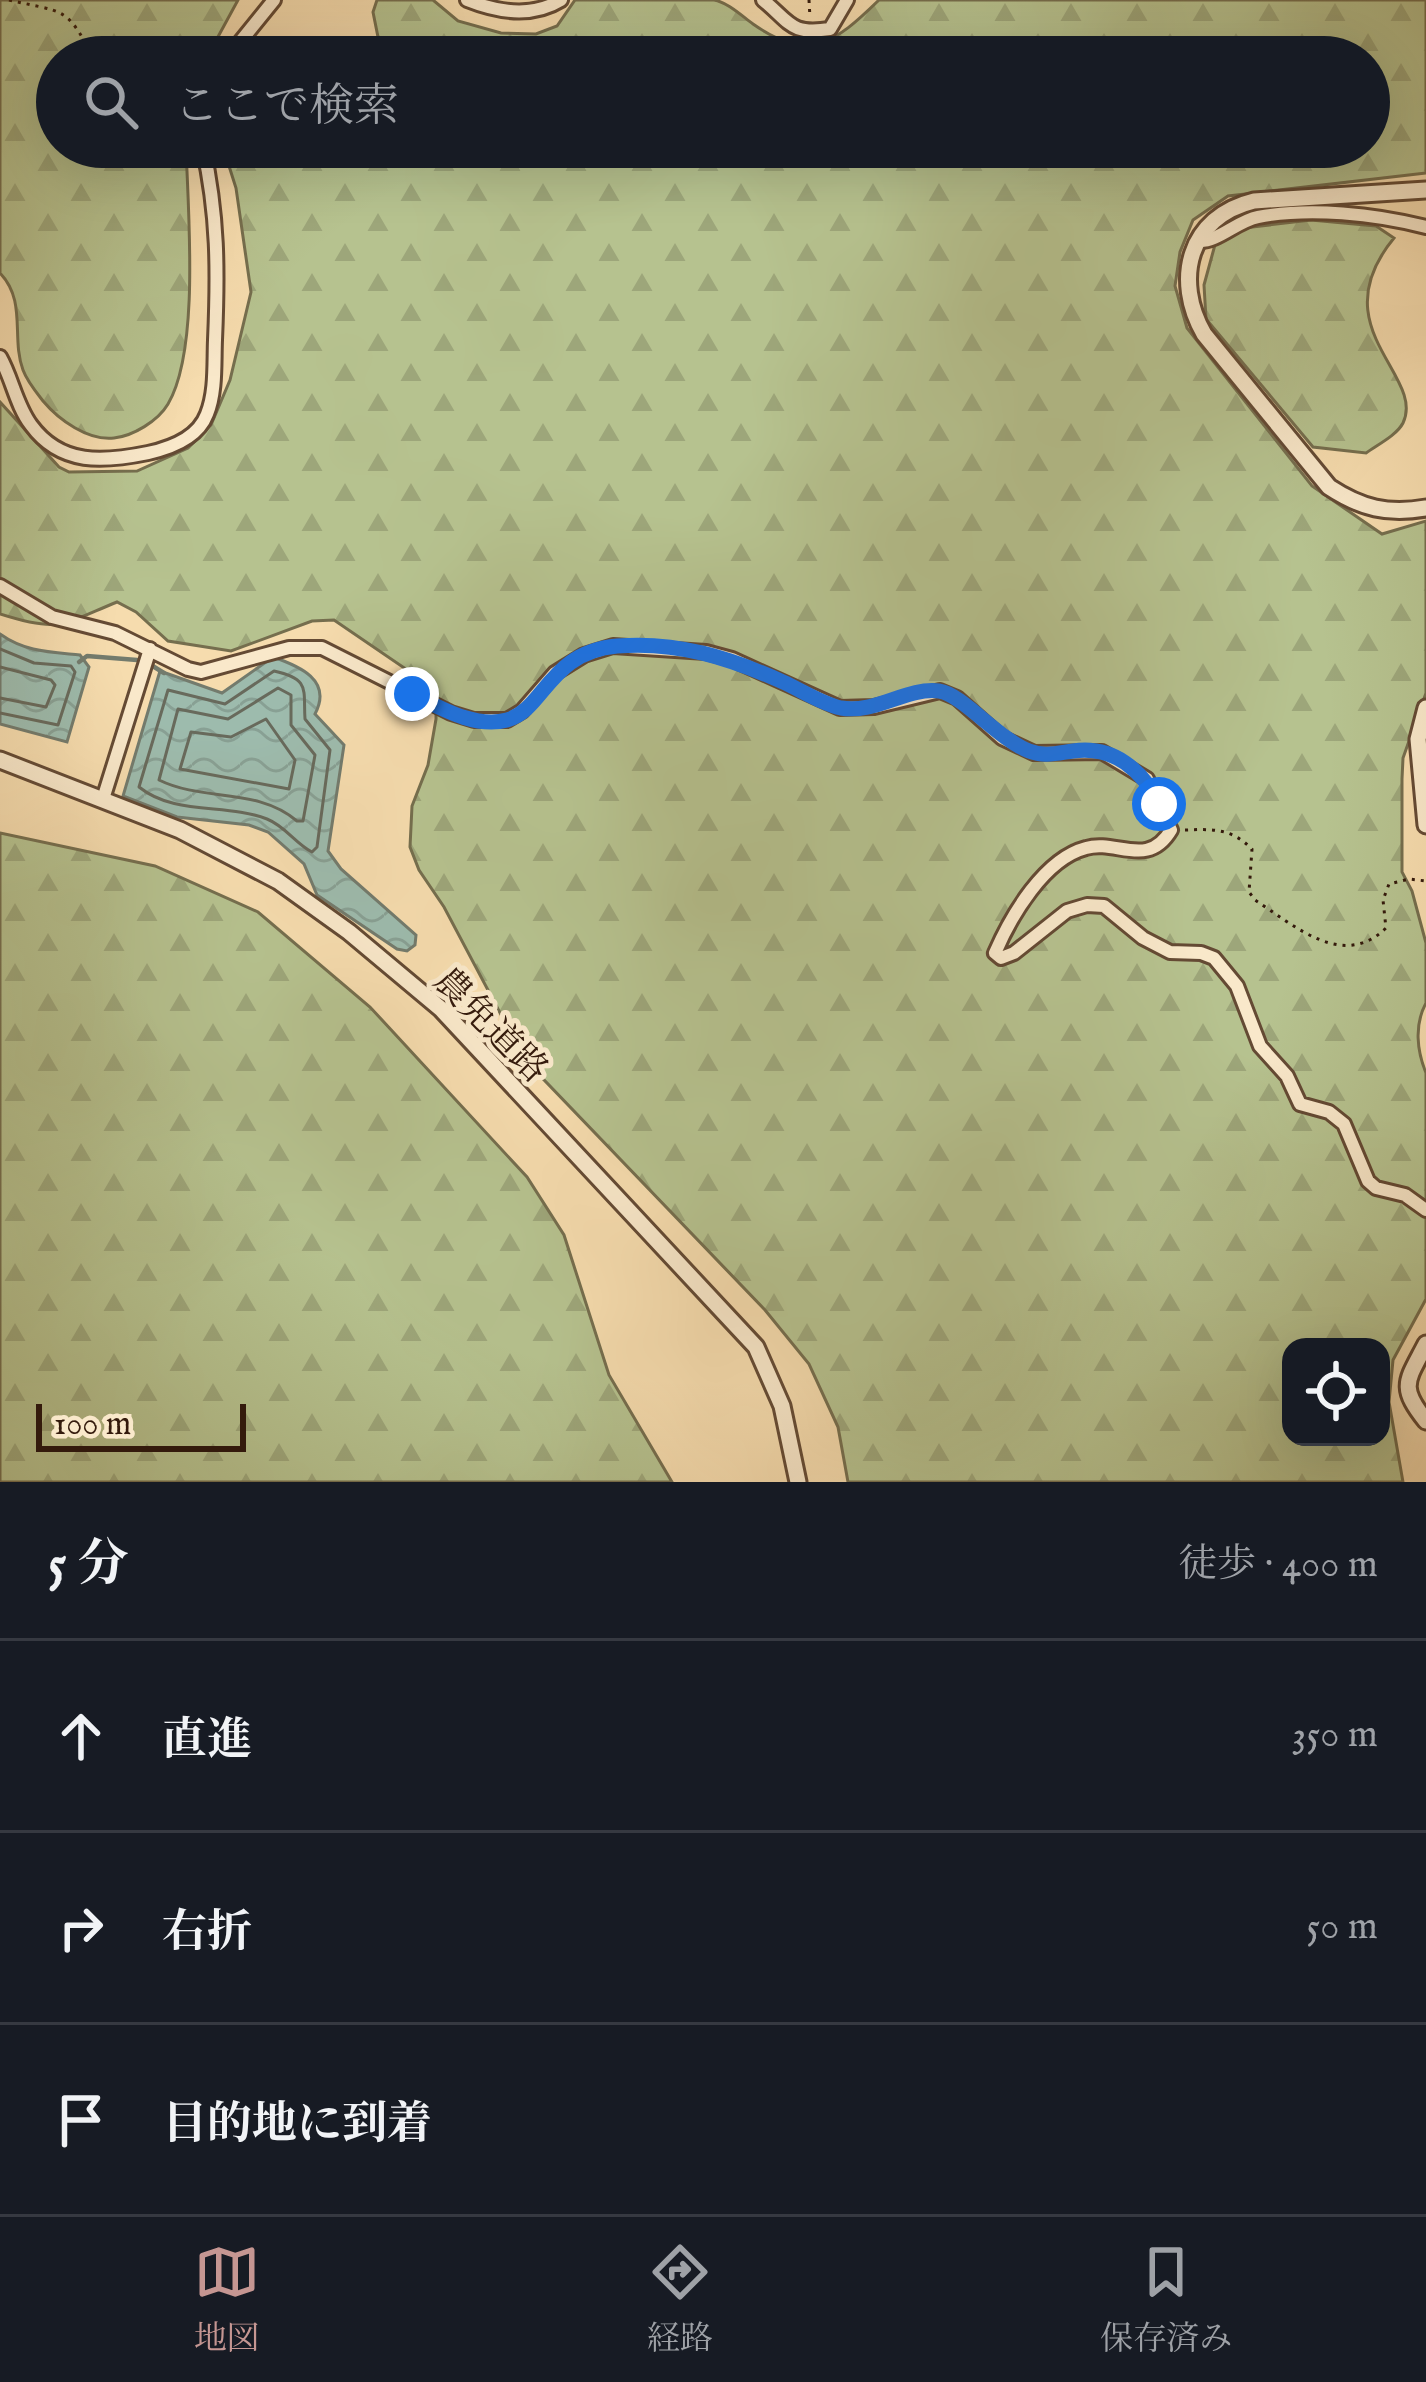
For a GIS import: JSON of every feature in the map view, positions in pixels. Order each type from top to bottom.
[{"type":"street","points":[[245,36],[274,0]]},
{"type":"street","points":[[467,0],[490,9],[530,11],[561,0]]},
{"type":"street","points":[[763,0],[792,29],[812,32],[830,29],[847,0]]},
{"type":"street","points":[[0,357],[31,425],[47,441],[77,458],[105,462],[162,450],[199,429],[208,412],[214,380],[219,248],[206,168]]},
{"type":"street","points":[[1426,190],[1235,205],[1199,241],[1188,268],[1186,291],[1204,334],[1329,487],[1376,510],[1426,508]]},
{"type":"street","points":[[1199,241],[1209,242],[1238,222],[1261,216],[1370,214],[1426,226]]},
{"type":"street","points":[[0,586],[52,617],[115,633],[201,672],[289,648],[322,648],[474,720],[507,720],[522,711],[571,660],[614,646],[685,649],[732,658],[840,708],[874,707],[940,691],[957,698],[1003,738],[1034,753],[1102,752],[1147,779],[1171,830],[1163,843],[1150,849],[1088,846],[1042,877],[995,953],[1001,958],[1014,952],[1067,911],[1087,905],[1104,906],[1143,938],[1170,952],[1214,958],[1237,986],[1260,1046],[1287,1076],[1300,1104],[1329,1112],[1344,1124],[1368,1181],[1376,1188],[1405,1196],[1426,1210]]},
{"type":"street","points":[[103,799],[149,650]]},
{"type":"street","points":[[1426,708],[1418,739],[1426,825]]},
{"type":"street","name":"農免道路","points":[[0,760],[180,830],[278,881],[349,932],[441,1009],[756,1347],[782,1406],[798,1482]]},
{"type":"street","points":[[1426,1344],[1406,1383],[1408,1399],[1426,1421]]},
{"type":"path","points":[[9,0],[67,15],[82,36]]},
{"type":"path","points":[[1171,830],[1217,829],[1238,835],[1252,849],[1249,892],[1255,900],[1324,942],[1344,947],[1373,941],[1386,928],[1383,900],[1390,884],[1426,880]]},
{"type":"green space","points":[[0,0],[238,0],[218,36],[36,36],[36,168],[187,168],[190,279],[185,350],[178,380],[158,416],[121,437],[94,436],[66,422],[43,401],[23,370],[13,295],[0,273]]},
{"type":"green space","points":[[377,0],[433,0],[458,21],[501,33],[536,34],[557,26],[575,0],[714,0],[773,36],[378,36],[373,12]]},
{"type":"green space","points":[[879,0],[1426,0],[1426,173],[1228,196],[1193,220],[1180,252],[1175,286],[1187,328],[1312,486],[1382,534],[1426,521],[1426,693],[1403,758],[1402,872],[1426,943],[1426,1003],[1418,1038],[1426,1073],[1426,1299],[1393,1360],[1390,1392],[1390,1338],[1282,1338],[1282,1446],[1390,1446],[1390,1408],[1403,1482],[848,1482],[838,1427],[809,1364],[765,1310],[525,1060],[444,907],[419,870],[410,847],[412,806],[428,765],[436,719],[436,697],[422,680],[334,620],[312,621],[231,651],[168,641],[117,602],[60,624],[0,614],[0,402],[59,467],[69,472],[137,471],[188,448],[211,425],[230,380],[251,292],[230,168],[1390,168],[1390,36],[836,36]]},
{"type":"green space","points":[[1311,220],[1376,226],[1394,238],[1374,270],[1367,298],[1370,323],[1406,405],[1400,427],[1366,453],[1313,447],[1206,319],[1204,285],[1216,241],[1235,229]]},
{"type":"green space","points":[[0,833],[155,866],[258,912],[370,1007],[527,1177],[564,1235],[609,1375],[672,1482],[0,1482]]},
{"type":"water","points":[[0,634],[28,648],[80,655],[89,667],[67,742],[0,724]]},
{"type":"water","points":[[273,657],[302,670],[316,683],[320,692],[315,714],[344,745],[328,851],[341,869],[416,935],[415,945],[407,951],[317,895],[304,864],[268,832],[249,825],[177,817],[123,796],[160,671],[222,693]]},
{"type":"waterway","points":[[79,662],[87,656],[137,660]]},
{"type":"waterway","points":[[151,665],[164,673]]},
{"type":"route","points":[[412,694],[474,720],[507,720],[522,711],[555,673],[584,655],[614,646],[706,652],[732,658],[840,708],[874,707],[940,691],[957,698],[1003,738],[1034,753],[1102,752],[1128,765],[1147,779],[1159,804]]}]
